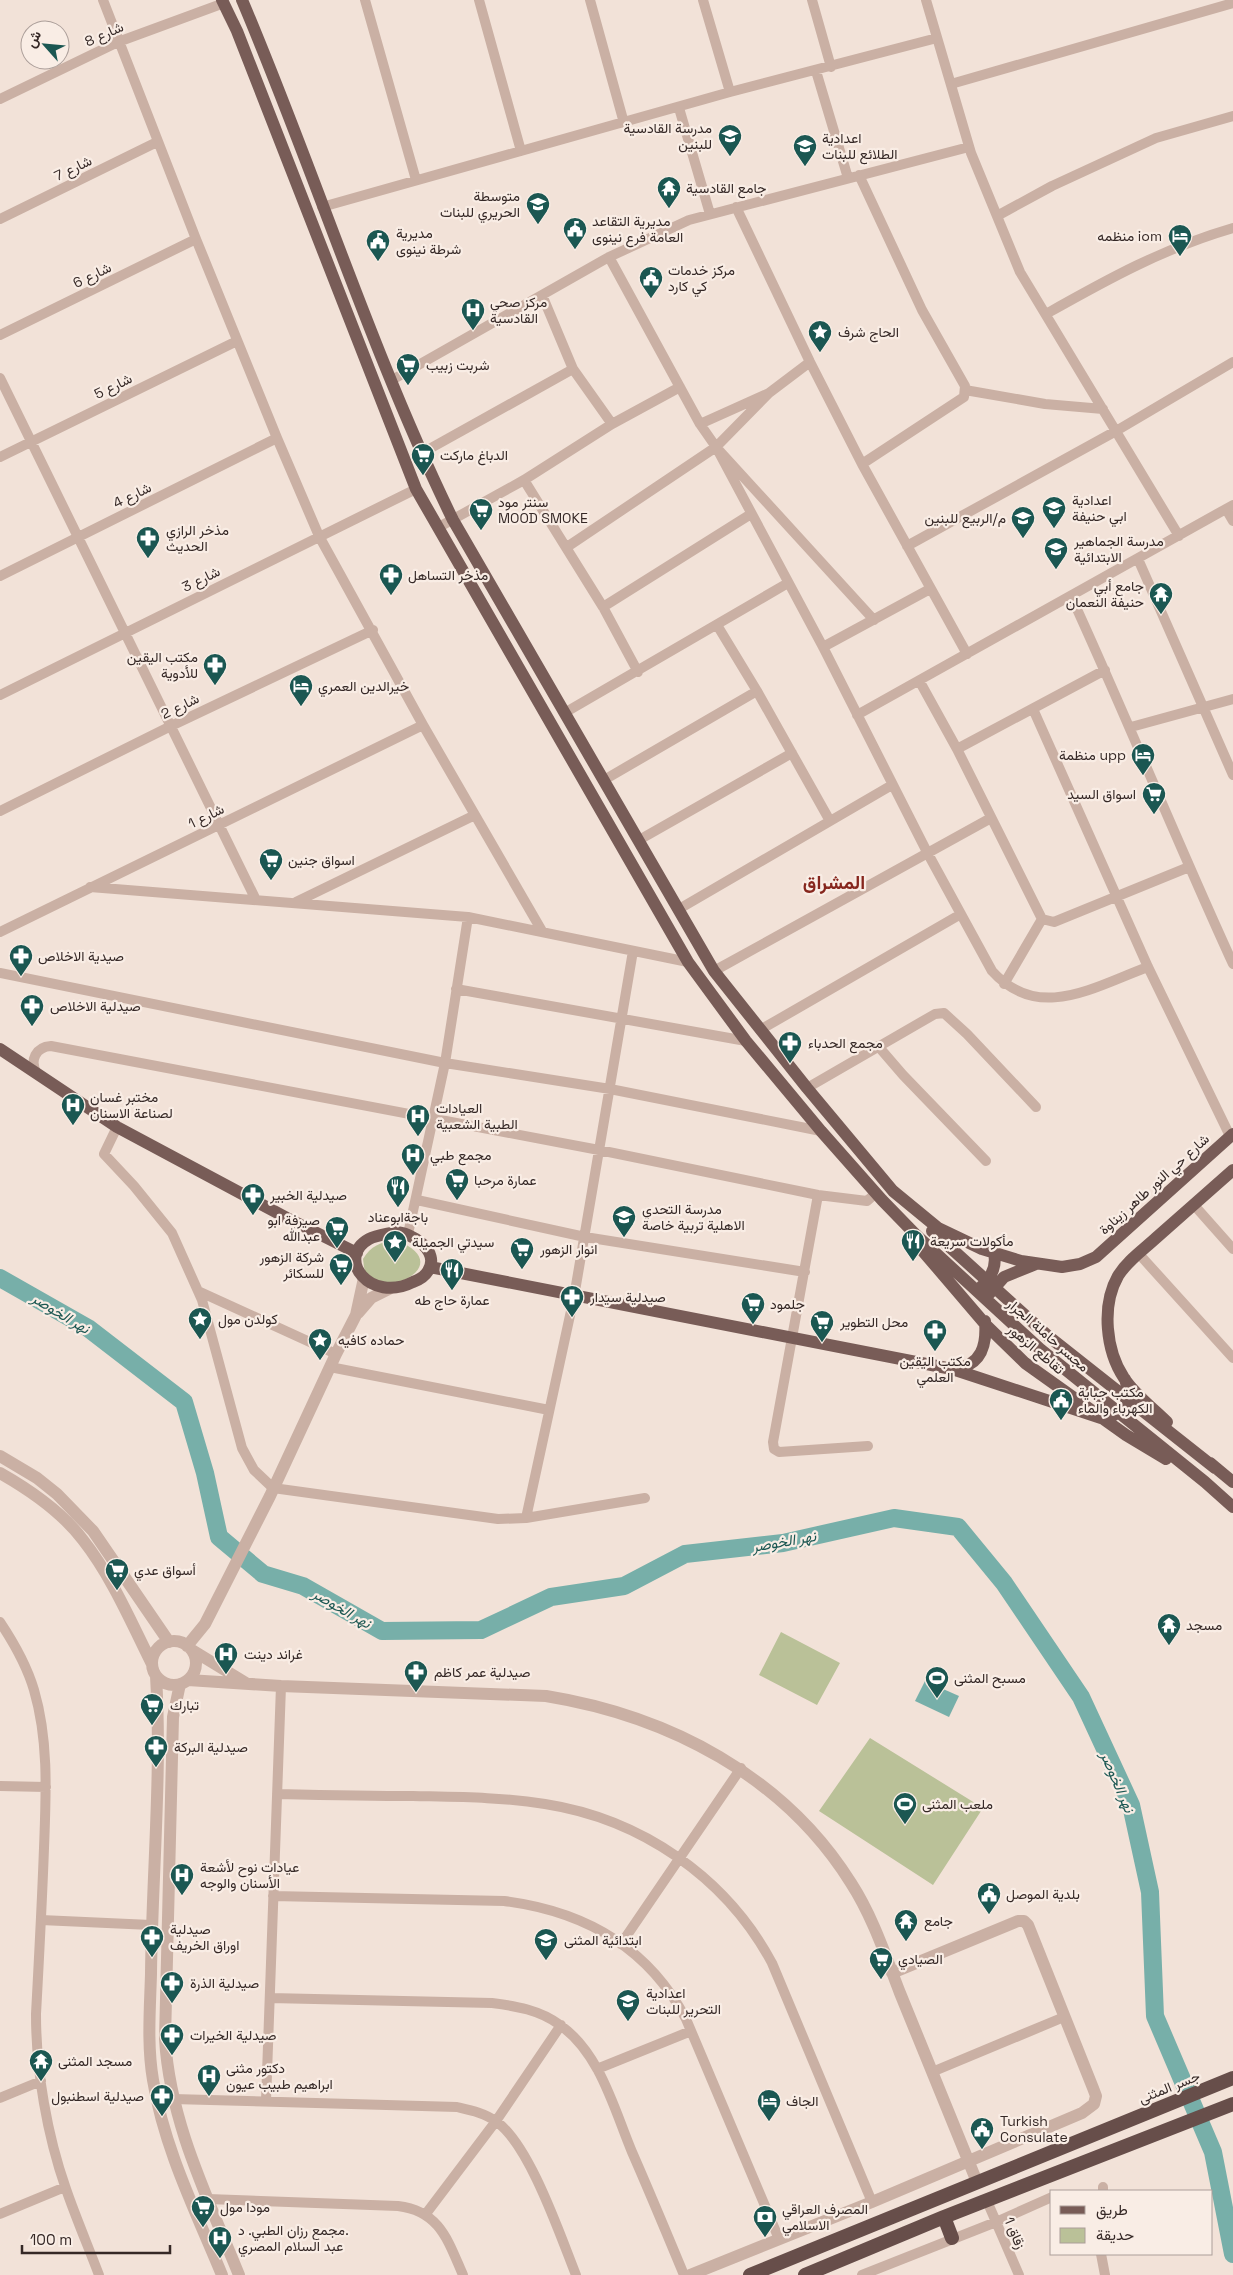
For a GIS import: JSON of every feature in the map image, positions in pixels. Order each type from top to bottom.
[{"type":"highway","name":"جسر المثنى","points":[[750,2275],[1233,2078]]},
{"type":"highway","points":[[805,2275],[944,2217],[1233,2104]]},
{"type":"highway","points":[[944,2217],[952,2238]]},
{"type":"main road","points":[[242,0],[302,149],[322,207],[392,380],[422,453],[453,520],[566,712],[714,971],[807,1088],[893,1191],[938,1228],[970,1245],[1036,1264]]},
{"type":"main road","points":[[223,2],[237,31],[416,489],[688,962],[746,1041],[821,1132],[879,1197]]},
{"type":"main road","points":[[0,1049],[117,1127],[287,1218],[357,1253]]},
{"type":"main road","name":"شارع حي النور طاهر زيناوة","points":[[1036,1264],[1062,1267],[1080,1264],[1096,1257],[1232,1135]]},
{"type":"main road","points":[[430,1268],[952,1369],[1101,1418],[1117,1414],[1126,1405],[1129,1390],[1112,1352],[1108,1334],[1108,1314],[1117,1277],[1139,1254],[1233,1170]]},
{"type":"main road","name":"مجسر حاملة الجرار","points":[[893,1191],[961,1258],[1054,1341],[1215,1468]]},
{"type":"main road","name":"مجسر حاملة الجرار","points":[[879,1197],[952,1268],[1040,1349],[1205,1482]]},
{"type":"main road","name":"تقاطع الزهور","points":[[879,1197],[986,1325],[1031,1368],[1126,1435],[1205,1482]]},
{"type":"main road","points":[[395,1232],[408,1234],[419,1241],[428,1251],[430,1268],[426,1274],[416,1281],[403,1286],[389,1288],[377,1287],[364,1278],[358,1269],[357,1253],[363,1243],[371,1237],[395,1232]]},
{"type":"main road","points":[[959,1293],[972,1293],[984,1284],[995,1265],[994,1253]]},
{"type":"main road","points":[[952,1369],[968,1366],[980,1355],[985,1341],[986,1302],[996,1284],[1011,1273],[1036,1264]]},
{"type":"main road","points":[[1125,1379],[1146,1402],[1215,1468],[1233,1482]]},
{"type":"main road","points":[[1126,1435],[1124,1422],[1129,1411],[1137,1404],[1146,1402]]},
{"type":"main road","points":[[1205,1482],[1233,1506]]},
{"type":"street","points":[[103,0],[196,239],[319,536],[373,630],[423,725],[542,931]]},
{"type":"street","points":[[365,0],[416,180]]},
{"type":"street","points":[[478,0],[521,151]]},
{"type":"street","points":[[590,0],[624,123]]},
{"type":"street","points":[[703,0],[730,92]]},
{"type":"street","points":[[812,0],[831,67]]},
{"type":"street","points":[[926,0],[969,147],[1020,272],[1179,536]]},
{"type":"street","name":"شارع 8","points":[[0,99],[118,42],[223,2]]},
{"type":"street","points":[[951,84],[1233,3]]},
{"type":"street","points":[[322,207],[679,108],[730,92],[937,38]]},
{"type":"street","points":[[816,71],[848,178]]},
{"type":"street","points":[[679,108],[710,214]]},
{"type":"street","points":[[997,216],[1052,186],[1156,138],[1233,116]]},
{"type":"street","name":"شارع 7","points":[[0,219],[158,142]]},
{"type":"street","points":[[392,380],[609,257],[689,220],[969,147]]},
{"type":"street","points":[[858,176],[922,310],[965,386],[964,397],[862,464]]},
{"type":"street","points":[[736,207],[810,362],[862,464],[967,654]]},
{"type":"street","points":[[1046,314],[1126,270],[1192,240],[1233,228]]},
{"type":"street","name":"شارع 6","points":[[0,336],[196,239]]},
{"type":"street","points":[[609,257],[700,424],[716,447],[823,647],[927,852],[992,971],[1004,984],[1033,996],[1059,999],[1148,968]]},
{"type":"street","points":[[542,295],[573,368],[612,424]]},
{"type":"street","name":"شارع 5","points":[[0,457],[237,340]]},
{"type":"street","points":[[566,547],[716,447],[769,393],[810,362]]},
{"type":"street","points":[[907,546],[1116,431],[1233,362]]},
{"type":"street","points":[[422,453],[573,368]]},
{"type":"street","points":[[0,378],[256,900]]},
{"type":"street","points":[[440,528],[524,480],[612,424],[680,387]]},
{"type":"street","points":[[965,390],[1045,404],[1102,409]]},
{"type":"street","points":[[700,424],[769,393]]},
{"type":"street","name":"شارع 4","points":[[0,576],[277,438]]},
{"type":"street","points":[[716,447],[874,620]]},
{"type":"street","points":[[524,480],[604,607],[638,672]]},
{"type":"street","name":"شارع 3","points":[[0,695],[416,489]]},
{"type":"street","points":[[857,715],[920,682],[1230,507],[1233,521]]},
{"type":"street","points":[[604,607],[751,514]]},
{"type":"street","points":[[1138,559],[1233,775]]},
{"type":"street","points":[[566,712],[638,672],[788,583]]},
{"type":"street","points":[[823,647],[930,589]]},
{"type":"street","points":[[1070,596],[1131,727],[1189,867],[1233,964]]},
{"type":"street","points":[[716,625],[757,691],[830,821]]},
{"type":"street","name":"شارع 2","points":[[0,811],[170,726],[373,630]]},
{"type":"street","points":[[957,749],[1105,670]]},
{"type":"street","points":[[920,682],[957,749],[1042,919],[1054,922],[1189,867]]},
{"type":"street","points":[[604,780],[757,691]]},
{"type":"street","points":[[1131,727],[1233,699]]},
{"type":"street","points":[[1034,709],[1148,968],[1232,1135]]},
{"type":"street","name":"شارع 1","points":[[0,932],[423,725]]},
{"type":"street","points":[[639,840],[792,754]]},
{"type":"street","points":[[679,909],[892,785]]},
{"type":"street","points":[[296,902],[475,814]]},
{"type":"street","points":[[714,971],[991,818]]},
{"type":"street","points":[[90,887],[468,917],[688,962]]},
{"type":"street","points":[[760,1030],[961,914]]},
{"type":"street","points":[[408,1234],[435,1118],[468,917]]},
{"type":"street","points":[[1004,984],[1042,919]]},
{"type":"street","points":[[526,1518],[574,1297],[633,951]]},
{"type":"street","points":[[0,973],[445,1063],[610,1089],[821,1132]]},
{"type":"street","points":[[456,989],[746,1041]]},
{"type":"street","points":[[807,1088],[936,1014],[944,1013],[967,1034],[1036,1107]]},
{"type":"street","points":[[36,1074],[33,1065],[35,1055],[41,1048],[51,1046],[435,1118],[818,1195],[867,1201],[879,1197]]},
{"type":"street","points":[[878,1046],[903,1076],[986,1161]]},
{"type":"street","points":[[117,1127],[104,1154],[134,1186],[172,1233],[198,1291],[242,1448],[254,1470],[271,1492],[498,1518],[526,1518],[645,1498]]},
{"type":"street","points":[[818,1195],[773,1442],[774,1449],[779,1452],[868,1446]]},
{"type":"street","points":[[417,1200],[585,1237],[805,1272]]},
{"type":"street","points":[[1194,1205],[1233,1249]]},
{"type":"street","points":[[1139,1254],[1233,1358]]},
{"type":"street","points":[[356,1315],[364,1278]]},
{"type":"street","points":[[190,1648],[205,1624],[271,1492],[356,1315],[371,1298],[389,1288]]},
{"type":"street","points":[[198,1291],[336,1354]]},
{"type":"street","points":[[330,1368],[549,1410]]},
{"type":"street","points":[[0,1456],[37,1478],[93,1531],[170,1642]]},
{"type":"street","points":[[0,1473],[50,1508],[83,1539],[105,1572],[152,1664],[156,1676],[158,1726],[151,1925],[150,2046],[154,2087],[177,2166],[222,2275]]},
{"type":"street","points":[[134,1628],[145,1628],[150,1623],[151,1616]]},
{"type":"street","points":[[0,1622],[15,1646],[33,1688],[40,1713],[44,1744],[46,1787],[42,1920],[36,2014],[37,2052],[48,2119],[65,2187],[99,2275]]},
{"type":"street","points":[[152,1664],[152,1658],[159,1647],[176,1641],[246,1683]]},
{"type":"street","points":[[190,1648],[196,1663],[195,1669],[184,1682],[173,1717],[165,2030],[167,2070],[173,2099],[190,2157],[239,2275]]},
{"type":"street","points":[[156,1676],[167,1684],[184,1682],[246,1683],[281,1686],[517,1694],[578,1701],[625,1713],[668,1730],[707,1748],[741,1768],[775,1795],[806,1826],[830,1853],[852,1884],[866,1910],[977,2182]]},
{"type":"street","points":[[266,2101],[281,1686]]},
{"type":"street","points":[[621,1944],[741,1768]]},
{"type":"street","points":[[0,1786],[46,1787]]},
{"type":"street","points":[[277,1794],[480,1798],[547,1804],[617,1824],[649,1839],[679,1857],[706,1878],[730,1902],[762,1944],[772,1963],[872,2202]]},
{"type":"street","points":[[273,1896],[504,1901],[528,1904],[573,1917],[621,1944],[641,1960],[667,1986],[691,2031],[779,2239]]},
{"type":"street","points":[[42,1920],[151,1925]]},
{"type":"street","points":[[690,2275],[968,2162],[1082,2113],[1094,2104],[1096,2096],[1093,2088],[1028,1925],[1024,1921],[1018,1921],[892,1973]]},
{"type":"street","points":[[270,1998],[492,2003],[528,2009],[548,2017],[561,2025],[575,2037],[597,2069],[684,2275]]},
{"type":"street","points":[[932,2072],[1064,2017]]},
{"type":"street","points":[[425,2215],[496,2121],[561,2025]]},
{"type":"street","points":[[597,2069],[691,2031]]},
{"type":"street","points":[[0,2098],[42,2081]]},
{"type":"street","points":[[173,2099],[457,2107],[474,2111],[496,2121],[515,2141],[523,2154],[576,2275]]},
{"type":"street","points":[[0,2214],[65,2187]]},
{"type":"street","points":[[862,2275],[996,2222],[1050,2198]]},
{"type":"street","points":[[208,2199],[398,2206],[416,2210],[425,2215],[442,2230],[463,2275]]},
{"type":"street","name":"زقاق 1","points":[[987,2201],[1019,2275]]},
{"type":"street","points":[[1101,2255],[1105,2275]]},
{"type":"green space","points":[[396,1240],[412,1249],[420,1258],[419,1267],[414,1274],[404,1280],[381,1284],[371,1280],[366,1273],[363,1259],[377,1245]]},
{"type":"green space","points":[[781,1632],[840,1663],[817,1705],[759,1675]]},
{"type":"green space","name":"ملعب المثنى","points":[[870,1738],[983,1808],[933,1885],[819,1811]]},
{"type":"water","name":"مسبح المثنى","points":[[925,1681],[959,1696],[949,1717],[915,1701]]},
{"type":"waterway","name":"نهر الخوصر","points":[[0,1278],[88,1328],[184,1402],[205,1473],[219,1537],[263,1574],[303,1586],[382,1631],[481,1630],[551,1597],[624,1586],[685,1554],[783,1543],[894,1518],[958,1527],[1004,1583],[1081,1697],[1131,1805],[1150,1892],[1155,2016],[1213,2152],[1233,2254]]},
{"type":"place","name":"مدرسة القادسية للبنين","points":[[730,157]]},
{"type":"place","name":"اعدادية الطلائع للبنات","points":[[805,167]]},
{"type":"place","name":"جامع القادسية","points":[[669,209]]},
{"type":"place","name":"متوسطة الحريري للبنات","points":[[538,225]]},
{"type":"place","name":"مديرية التقاعد العامة فرع نينوى","points":[[575,250]]},
{"type":"place","name":"منظمه iom","points":[[1180,257]]},
{"type":"place","name":"مديرية شرطة نينوى","points":[[378,262]]},
{"type":"place","name":"مركز خدمات كي كارد","points":[[651,299]]},
{"type":"place","name":"مركز صحي القادسية","points":[[473,331]]},
{"type":"place","name":"الحاج شرف","points":[[820,353]]},
{"type":"place","name":"شربت زبيب","points":[[408,386]]},
{"type":"place","name":"الدباغ ماركت","points":[[423,476]]},
{"type":"place","name":"اعدادية ابي حنيفة","points":[[1054,529]]},
{"type":"place","name":"سنتر مود MOOD SMOKE","points":[[481,531]]},
{"type":"place","name":"م/الربيع للبنين","points":[[1023,539]]},
{"type":"place","name":"مذخر الرازي الحديث","points":[[148,559]]},
{"type":"place","name":"مدرسة الجماهير الابتدائية","points":[[1056,570]]},
{"type":"place","name":"مذخر التساهل","points":[[391,596]]},
{"type":"place","name":"جامع أبي حنيفة النعمان","points":[[1161,615]]},
{"type":"place","name":"مكتب اليقين للأدوية","points":[[215,686]]},
{"type":"place","name":"خيرالدين العمري","points":[[301,707]]},
{"type":"place","name":"منظمة upp","points":[[1143,776]]},
{"type":"place","name":"اسواق السيد","points":[[1154,815]]},
{"type":"place","name":"اسواق جنين","points":[[271,881]]},
{"type":"place","name":"صيدية الاخلاص","points":[[21,977]]},
{"type":"place","name":"صيدلية الاخلاص","points":[[32,1027]]},
{"type":"place","name":"مجمع الحدباء","points":[[790,1064]]},
{"type":"place","name":"مختبر غسان لصناعة الاسنان","points":[[73,1126]]},
{"type":"place","name":"العيادات الطبية الشعبية","points":[[418,1137]]},
{"type":"place","name":"مجمع طبي","points":[[413,1176]]},
{"type":"place","name":"عمارة مرحبا","points":[[457,1201]]},
{"type":"place","name":"باجةابوعناد","points":[[398,1208]]},
{"type":"place","name":"صيدلية الخبير","points":[[253,1216]]},
{"type":"place","name":"مدرسة التحدي الاهلية تربية خاصة","points":[[624,1238]]},
{"type":"place","name":"صيرفة ابو عبدالله","points":[[337,1249]]},
{"type":"place","name":"مأكولات سريعة","points":[[913,1262]]},
{"type":"place","name":"سيدتي الجميلة","points":[[395,1263]]},
{"type":"place","name":"انوار الزهور","points":[[522,1270]]},
{"type":"place","name":"شركة الزهور للسكائر","points":[[341,1286]]},
{"type":"place","name":"عمارة حاج طه","points":[[452,1291]]},
{"type":"place","name":"صيدلية سيدار","points":[[572,1318]]},
{"type":"place","name":"جلمود","points":[[753,1325]]},
{"type":"place","name":"كولدن مول","points":[[200,1340]]},
{"type":"place","name":"محل التطوير","points":[[822,1343]]},
{"type":"place","name":"مكتب اليقين العلمي","points":[[935,1352]]},
{"type":"place","name":"حماده كافيه","points":[[320,1361]]},
{"type":"place","name":"مكتب جباية الكهرباء والماء","points":[[1061,1421]]},
{"type":"place","name":"أسواق عدي","points":[[117,1591]]},
{"type":"place","name":"مسجد","points":[[1169,1646]]},
{"type":"place","name":"غراند دينت","points":[[226,1675]]},
{"type":"place","name":"صيدلية عمر كاظم","points":[[416,1693]]},
{"type":"place","name":"مسبح المثنى","points":[[937,1699]]},
{"type":"place","name":"تبارك","points":[[152,1726]]},
{"type":"place","name":"صيدلية البركة","points":[[156,1768]]},
{"type":"place","name":"ملعب المثنى","points":[[905,1825]]},
{"type":"place","name":"عيادات نوح لأشعة الأسنان والوجه","points":[[182,1896]]},
{"type":"place","name":"بلدية الموصل","points":[[989,1915]]},
{"type":"place","name":"جامع","points":[[906,1942]]},
{"type":"place","name":"صيدلية اوراق الخريف","points":[[152,1958]]},
{"type":"place","name":"ابتدائية المثنى","points":[[546,1961]]},
{"type":"place","name":"الصيادي","points":[[881,1980]]},
{"type":"place","name":"صيدلية الذرة","points":[[172,2004]]},
{"type":"place","name":"اعدادية التحرير للبنات","points":[[628,2022]]},
{"type":"place","name":"صيدلية الخيرات","points":[[172,2056]]},
{"type":"place","name":"مسجد المثنى","points":[[41,2082]]},
{"type":"place","name":"دكتور مثنى ابراهيم طبيب عيون","points":[[209,2097]]},
{"type":"place","name":"صيدلية اسطنبول","points":[[162,2117]]},
{"type":"place","name":"الجاف","points":[[769,2122]]},
{"type":"place","name":"Turkish Consulate","points":[[982,2150]]},
{"type":"place","name":"مودا مول","points":[[203,2228]]},
{"type":"place","name":"المصرف العراقي الاسلامي","points":[[765,2238]]},
{"type":"place","name":"مجمع رزان الطبي. د. عبد السلام المصري","points":[[220,2259]]},
{"type":"district","name":"المشراق","points":[[834,882]]}]
